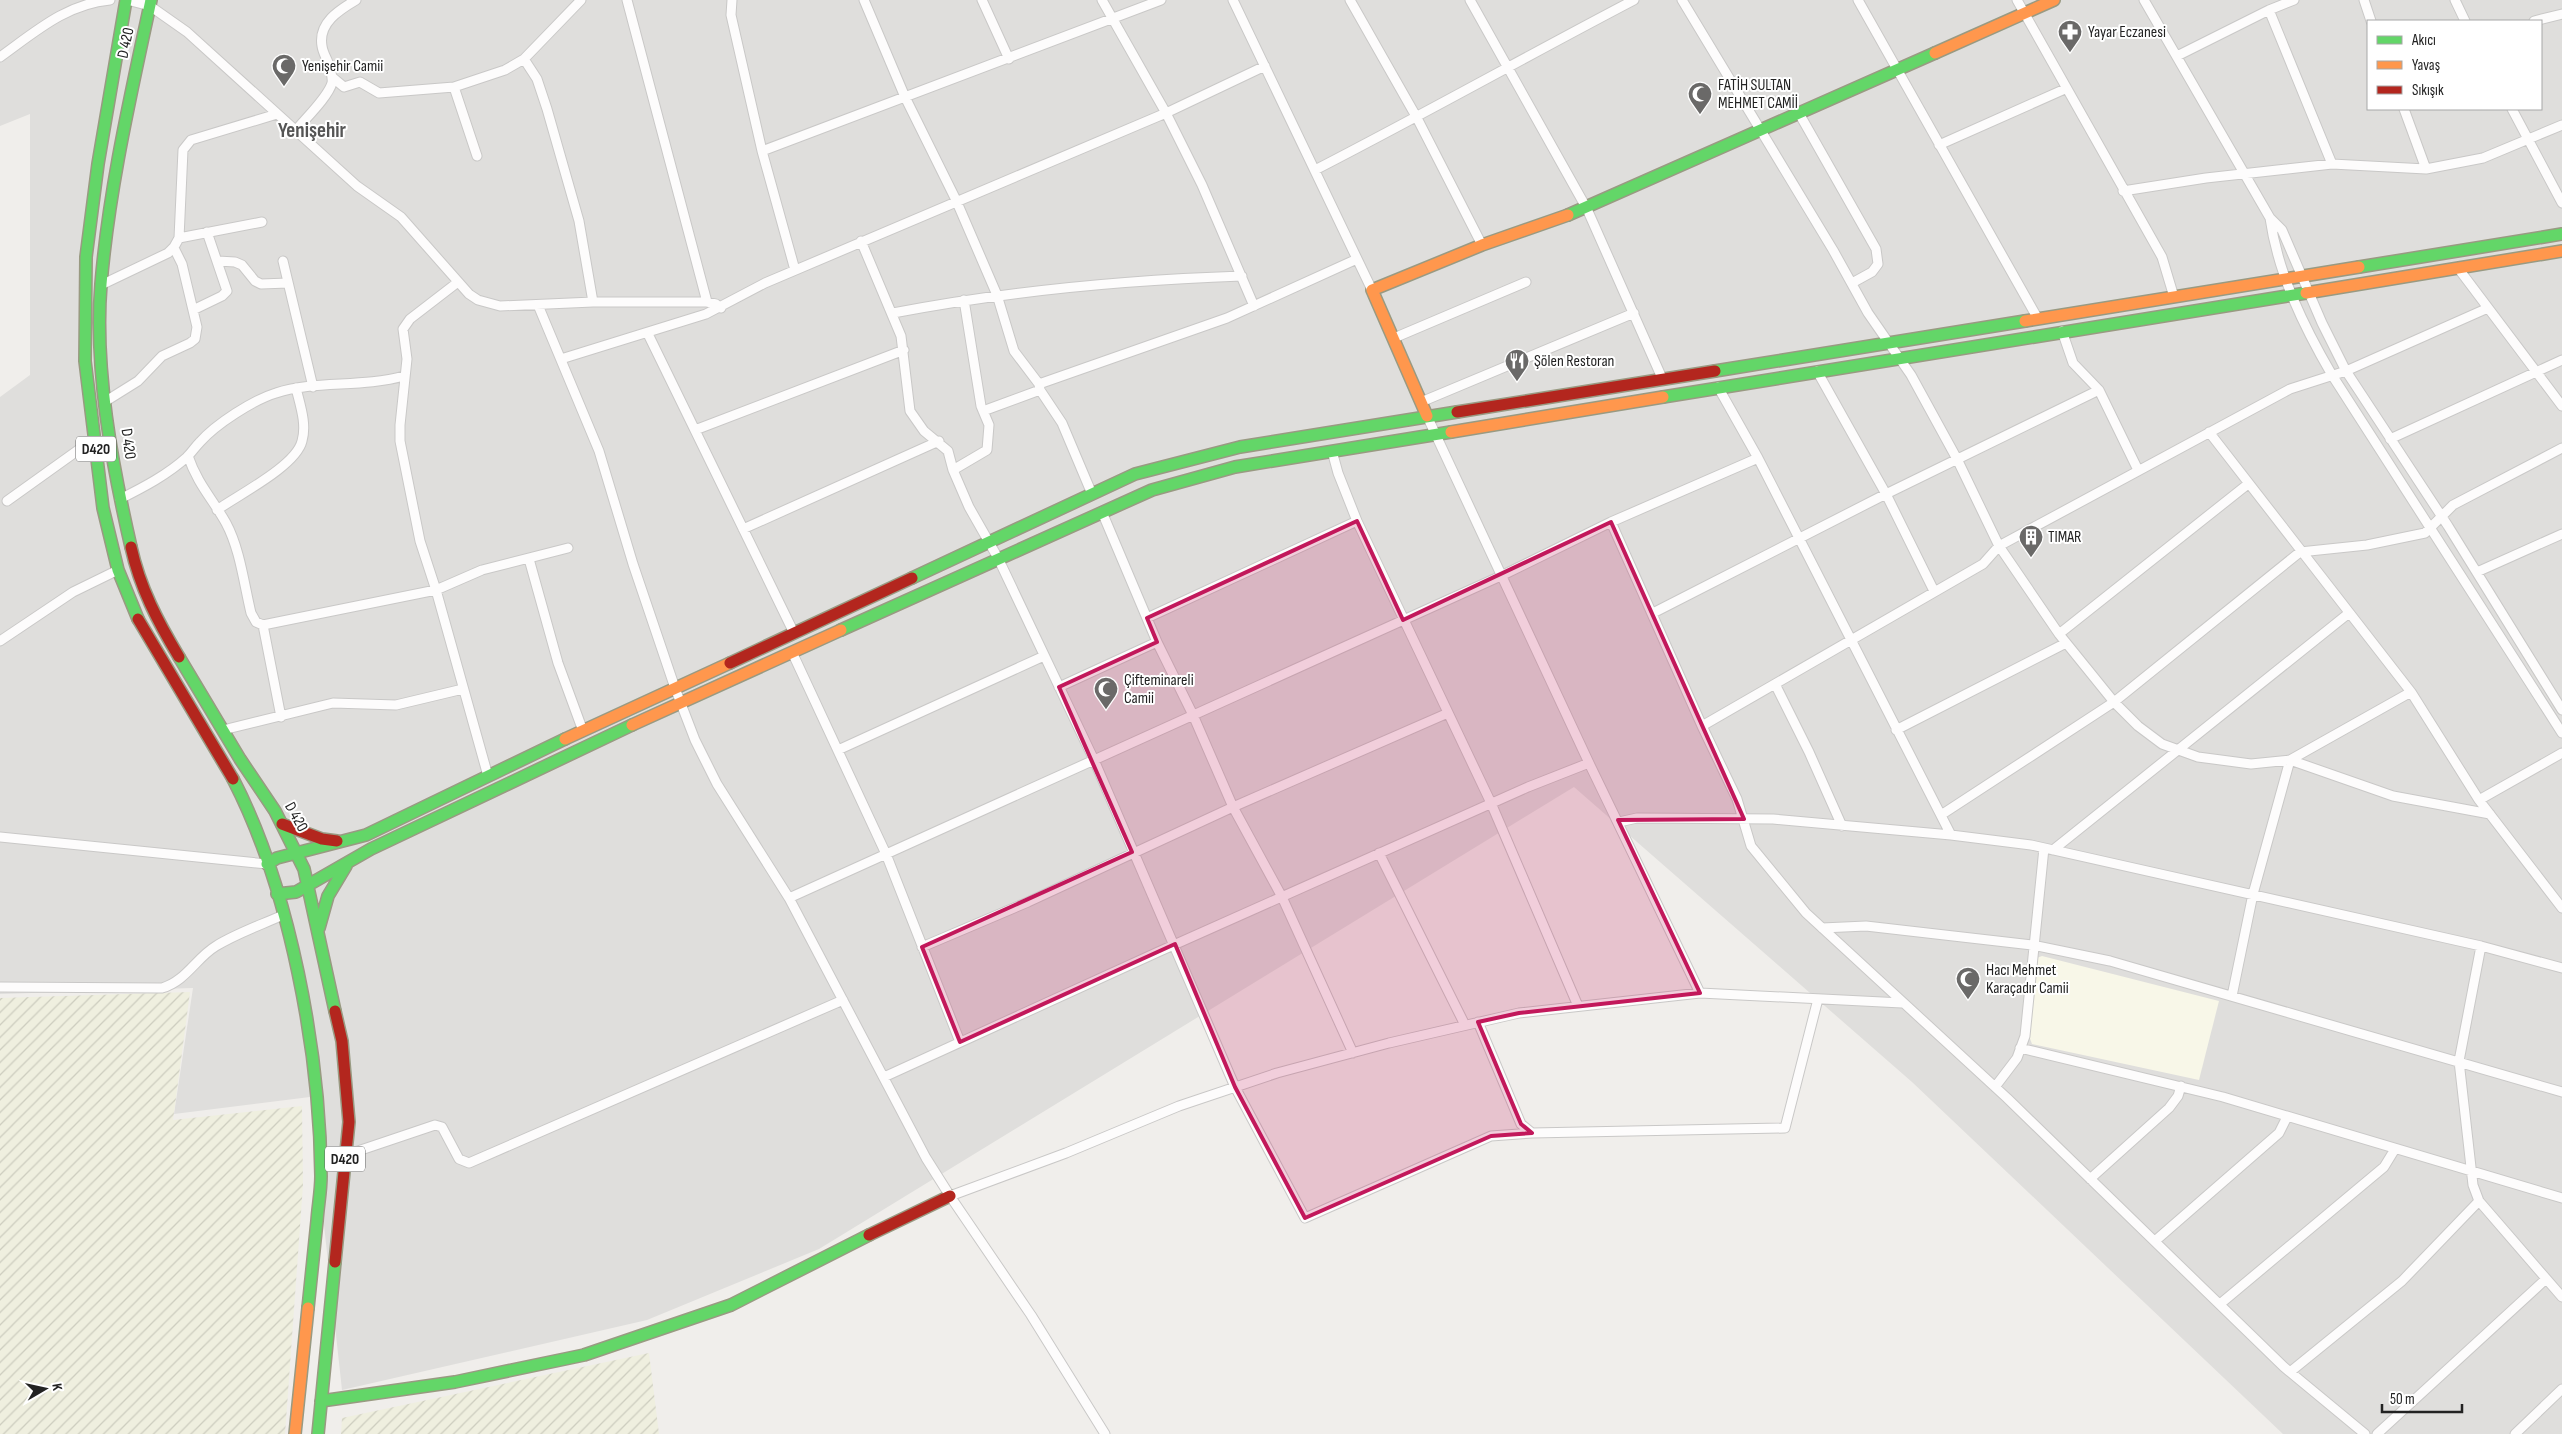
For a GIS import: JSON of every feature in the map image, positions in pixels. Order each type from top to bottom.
[{"type":"main road","name":"D420","points":[[126,0],[98,164],[86,257],[84,305],[85,361],[103,508],[118,570],[138,619],[225,763],[247,806],[277,894],[297,968],[314,1070],[321,1177],[295,1434]]},
{"type":"main road","points":[[1427,416],[1372,290],[1482,244],[1587,209],[1763,132],[1896,70],[2054,0]]},
{"type":"main road","name":"D 420","points":[[151,3],[116,168],[101,285],[101,367],[120,499],[135,565],[154,614],[282,824],[297,853]]},
{"type":"main road","points":[[267,864],[277,858],[366,835],[583,731],[1135,474],[1240,447],[2562,234]]},
{"type":"main road","points":[[277,894],[284,896],[307,886],[380,844],[680,702],[1152,490],[1235,467],[1899,357],[2562,251]]},
{"type":"main road","points":[[282,824],[322,839],[344,842]]},
{"type":"main road","name":"D420","points":[[297,853],[304,869],[342,1041],[349,1122],[318,1434]]},
{"type":"main road","points":[[318,936],[326,900],[333,884],[350,861]]},
{"type":"main road","points":[[321,1401],[455,1382],[584,1355],[731,1305],[844,1246],[950,1196]]},
{"type":"street","points":[[0,57],[64,12],[85,3],[110,0]]},
{"type":"street","points":[[126,0],[151,3],[187,32],[358,186],[401,217],[469,294],[490,305],[593,302],[707,302],[716,304],[720,308]]},
{"type":"street","points":[[356,0],[342,8],[323,29],[321,37],[322,49],[332,77],[344,87],[360,82],[379,93],[454,87],[505,70],[524,59],[581,0]]},
{"type":"street","points":[[628,0],[707,302]]},
{"type":"street","points":[[732,0],[731,16],[762,151],[795,270]]},
{"type":"street","points":[[864,0],[905,98],[956,200],[997,295],[1014,351],[1040,387],[1062,423],[1092,494]]},
{"type":"street","points":[[982,0],[1009,59]]},
{"type":"street","points":[[1102,0],[1166,112],[1202,185],[1254,306]]},
{"type":"street","points":[[762,151],[1161,0]]},
{"type":"street","points":[[1233,0],[1372,290]]},
{"type":"street","points":[[1350,0],[1417,118],[1482,244]]},
{"type":"street","points":[[1470,0],[1587,209],[1662,378]]},
{"type":"street","points":[[1315,170],[1417,118],[1508,66],[1634,0]]},
{"type":"street","points":[[1682,0],[1763,132],[1887,343],[1911,375],[1957,460],[1999,546],[2059,634],[2114,702],[2138,726],[2162,744],[2179,752],[2198,757],[2251,764],[2290,760],[2411,692]]},
{"type":"street","points":[[1858,0],[2038,319]]},
{"type":"street","points":[[2017,0],[2065,89],[2162,257],[2174,297]]},
{"type":"street","points":[[2144,0],[2243,174],[2270,218],[2282,230],[2308,292],[2346,371],[2442,517],[2562,710]]},
{"type":"street","points":[[2177,56],[2269,10],[2294,0]]},
{"type":"street","points":[[2364,0],[2371,20]]},
{"type":"street","points":[[2454,0],[2464,20]]},
{"type":"street","points":[[2269,10],[2332,164]]},
{"type":"street","points":[[2538,20],[2562,14]]},
{"type":"street","points":[[524,59],[536,79],[547,109],[579,221],[593,302]]},
{"type":"street","points":[[561,359],[648,334],[720,308],[765,283],[1166,112],[1265,66]]},
{"type":"street","points":[[297,130],[328,91],[332,77]]},
{"type":"street","points":[[454,87],[477,156]]},
{"type":"street","points":[[1939,145],[2065,89]]},
{"type":"street","points":[[2404,110],[2426,169]]},
{"type":"street","points":[[2513,110],[2562,203]]},
{"type":"street","points":[[101,285],[168,253],[174,248],[179,238],[183,150],[186,144],[191,140],[277,114]]},
{"type":"street","points":[[1800,115],[1876,249],[1878,264],[1872,272],[1852,283]]},
{"type":"street","points":[[2123,191],[2332,164],[2426,169],[2483,158],[2562,125]]},
{"type":"street","points":[[2270,218],[2272,234],[2286,278],[2306,331],[2332,375],[2562,733]]},
{"type":"street","points":[[179,238],[262,222]]},
{"type":"street","points":[[193,310],[225,294],[226,286],[207,232]]},
{"type":"street","points":[[861,241],[893,313],[904,350],[910,411],[924,431],[948,451],[953,470],[988,544],[998,558],[1094,760],[1132,852],[1175,944],[1235,1087],[1305,1218],[1491,1136],[1532,1133],[1785,1128],[1818,999]]},
{"type":"street","points":[[106,401],[138,381],[162,356],[190,344],[195,339],[197,327],[182,264],[174,248]]},
{"type":"street","points":[[983,411],[1040,387],[1228,318],[1357,259]]},
{"type":"street","points":[[218,261],[235,262],[242,266],[255,281],[261,284],[288,283]]},
{"type":"street","points":[[282,262],[313,387]]},
{"type":"street","points":[[2458,268],[2562,406]]},
{"type":"street","points":[[893,313],[997,295],[1181,278],[1242,276]]},
{"type":"street","points":[[458,282],[405,324],[403,336],[407,359],[404,376],[400,441],[420,541],[436,590],[488,776]]},
{"type":"street","points":[[1394,338],[1526,282]]},
{"type":"street","points":[[953,470],[987,450],[989,425],[983,411],[964,300]]},
{"type":"street","points":[[538,305],[599,452],[680,702],[695,740],[717,784],[789,898],[884,1077],[950,1196],[1031,1315],[1105,1434]]},
{"type":"street","points":[[1702,726],[1849,639],[1983,564],[1999,546],[2209,432],[2290,389],[2346,371],[2488,308]]},
{"type":"street","points":[[1422,402],[1634,312]]},
{"type":"street","points":[[2062,331],[2073,363],[2099,390],[2138,470]]},
{"type":"street","points":[[648,334],[794,633]]},
{"type":"street","points":[[695,430],[904,350]]},
{"type":"street","points":[[2390,439],[2534,371],[2562,360]]},
{"type":"street","points":[[1816,371],[1886,494],[1934,591]]},
{"type":"street","points":[[120,499],[153,483],[188,456],[200,441],[217,427],[260,400],[296,388],[384,382],[404,376]]},
{"type":"street","points":[[1718,387],[1758,458],[1951,835]]},
{"type":"street","points":[[216,510],[288,462],[298,451],[304,430],[296,388]]},
{"type":"street","points":[[1653,613],[1886,494],[2099,390]]},
{"type":"street","points":[[1427,416],[1589,763],[1700,993]]},
{"type":"street","points":[[2209,432],[2300,552],[2411,692],[2480,800],[2562,908]]},
{"type":"street","points":[[7,501],[95,438]]},
{"type":"street","points":[[743,529],[939,442]]},
{"type":"street","points":[[1941,815],[2114,702],[2300,552],[2367,545],[2425,534],[2432,529],[2453,505],[2562,448]]},
{"type":"street","points":[[1332,451],[1338,473],[1358,521],[1491,804],[1578,1006]]},
{"type":"street","points":[[188,456],[195,477],[226,524],[234,542],[251,613],[256,622],[263,625],[436,590],[482,570],[568,548]]},
{"type":"street","points":[[789,898],[1503,576],[1612,522],[1758,458]]},
{"type":"street","points":[[2059,634],[2248,484]]},
{"type":"street","points":[[1102,512],[1157,642],[1193,715],[1233,807],[1282,897],[1353,1053]]},
{"type":"street","points":[[1147,618],[1358,521]]},
{"type":"street","points":[[1612,522],[1702,726],[1738,799],[1751,846],[1806,913],[2090,1178],[2290,1372],[2365,1434]]},
{"type":"street","points":[[2476,572],[2562,534]]},
{"type":"street","points":[[529,559],[558,663],[583,731]]},
{"type":"street","points":[[0,641],[74,592],[118,570]]},
{"type":"street","points":[[2054,850],[2179,752],[2349,613]]},
{"type":"street","points":[[263,625],[281,717]]},
{"type":"street","points":[[1059,688],[1157,642]]},
{"type":"street","points":[[1896,730],[2066,643]]},
{"type":"street","points":[[792,652],[886,854],[960,1042]]},
{"type":"street","points":[[838,750],[1044,656]]},
{"type":"street","points":[[1775,684],[1842,826]]},
{"type":"street","points":[[223,730],[334,703],[396,705],[463,689]]},
{"type":"street","points":[[922,947],[1028,902],[1132,852],[1448,713]]},
{"type":"street","points":[[2480,800],[2562,753]]},
{"type":"street","points":[[2290,760],[2393,796],[2490,814]]},
{"type":"street","points":[[2232,996],[2253,894],[2290,760]]},
{"type":"street","points":[[884,1077],[1379,853],[1589,763]]},
{"type":"street","points":[[1619,822],[1637,818],[1773,819],[1951,835],[2044,848],[2481,946],[2562,968]]},
{"type":"street","points":[[0,837],[267,864]]},
{"type":"street","points":[[1994,1087],[2017,1058],[2025,1036],[2032,945],[2044,848]]},
{"type":"street","points":[[1379,853],[1465,1025]]},
{"type":"street","points":[[0,987],[162,988],[179,981],[201,958],[217,945],[283,915]]},
{"type":"street","points":[[1822,928],[1866,926],[2032,945],[2110,961],[2562,1092]]},
{"type":"street","points":[[2481,946],[2459,1061],[2471,1172],[2479,1201],[2562,1297]]},
{"type":"street","points":[[950,1196],[1066,1153],[1179,1106],[1235,1087],[1353,1053],[1519,1013],[1700,993],[1902,1004]]},
{"type":"street","points":[[346,1154],[435,1125],[442,1127],[459,1159],[470,1163],[843,1000]]},
{"type":"street","points":[[1478,1022],[1521,1124],[1532,1133]]},
{"type":"street","points":[[2020,1048],[2181,1086],[2562,1198]]},
{"type":"street","points":[[2090,1178],[2169,1108],[2178,1096],[2181,1086]]},
{"type":"street","points":[[2155,1241],[2278,1133],[2287,1117]]},
{"type":"street","points":[[2220,1304],[2384,1167],[2395,1149]]},
{"type":"street","points":[[2290,1372],[2402,1281],[2479,1201]]},
{"type":"street","points":[[2377,1434],[2546,1279]]},
{"type":"street","points":[[2514,1434],[2562,1389]]},
{"type":"highlighted area","points":[[1357,521],[1403,620],[1611,522],[1744,819],[1618,820],[1700,993],[1519,1013],[1478,1022],[1521,1124],[1532,1133],[1491,1136],[1305,1218],[1235,1087],[1175,944],[960,1042],[922,947],[1132,852],[1059,687],[1157,642],[1147,618]]},
{"type":"shaded area","points":[[0,0],[2562,0],[2562,1434],[2283,1434],[1912,1082],[1574,787],[819,1249],[647,1320],[342,1390],[310,1097],[174,1114],[193,988],[0,994],[0,397],[30,375],[30,114],[0,126]]},
{"type":"shaded area","points":[[2042,956],[2219,1001],[2199,1080],[2032,1044],[2029,1036],[2034,959]]},
{"type":"green space","points":[[190,992],[173,1120],[302,1106],[303,1185],[285,1434],[0,1434],[0,998]]},
{"type":"green space","points":[[649,1353],[659,1434],[341,1434],[342,1418]]},
{"type":"traffic: fast","points":[[126,0],[98,164],[86,257],[85,361],[103,508],[118,570],[138,619]]},
{"type":"traffic: fast","points":[[131,547],[111,450],[102,383],[100,349],[101,284],[115,177],[151,0]]},
{"type":"traffic: fast","points":[[1568,215],[1935,53]]},
{"type":"traffic: fast","points":[[2359,267],[2562,234]]},
{"type":"traffic: fast","points":[[1663,397],[2306,293]]},
{"type":"traffic: fast","points":[[1715,371],[2025,321]]},
{"type":"traffic: fast","points":[[912,578],[1135,474],[1240,447],[1457,412]]},
{"type":"traffic: fast","points":[[841,630],[1152,490],[1235,467],[1451,432]]},
{"type":"traffic: fast","points":[[179,657],[240,759],[275,811],[304,869],[335,1011]]},
{"type":"traffic: fast","points":[[277,894],[296,892],[371,849],[632,725]]},
{"type":"traffic: fast","points":[[267,864],[277,858],[366,835],[565,739]]},
{"type":"traffic: fast","points":[[233,779],[253,823],[271,870],[286,920],[308,1025],[315,1077],[321,1176],[308,1308]]},
{"type":"traffic: fast","points":[[319,928],[328,896],[346,866]]},
{"type":"traffic: fast","points":[[321,1401],[455,1382],[584,1355],[731,1305],[869,1235]]},
{"type":"traffic: fast","points":[[318,1434],[335,1262]]},
{"type":"traffic: slow","points":[[1935,53],[2054,0]]},
{"type":"traffic: slow","points":[[1427,416],[1372,290],[1482,245],[1568,215]]},
{"type":"traffic: slow","points":[[2306,293],[2562,251]]},
{"type":"traffic: slow","points":[[2025,321],[2359,267]]},
{"type":"traffic: slow","points":[[1451,432],[1663,397]]},
{"type":"traffic: slow","points":[[632,725],[841,630]]},
{"type":"traffic: slow","points":[[565,739],[730,663]]},
{"type":"traffic: slow","points":[[295,1434],[308,1308]]},
{"type":"traffic: jam","points":[[1457,412],[1715,371]]},
{"type":"traffic: jam","points":[[131,547],[139,577],[150,604],[179,657]]},
{"type":"traffic: jam","points":[[730,663],[912,578]]},
{"type":"traffic: jam","points":[[138,619],[233,779]]},
{"type":"traffic: jam","points":[[282,824],[322,839],[337,841]]},
{"type":"traffic: jam","points":[[335,1011],[342,1041],[349,1122],[335,1262]]},
{"type":"traffic: jam","points":[[869,1235],[950,1196]]},
{"type":"place","name":"Yayar Eczanesi","points":[[2070,53]]},
{"type":"place","name":"Yenişehir Camii","points":[[284,87]]},
{"type":"place","name":"FATİH SULTAN MEHMET CAMİİ","points":[[1700,115]]},
{"type":"place","name":"Şölen Restoran","points":[[1517,382]]},
{"type":"place","name":"TIMAR","points":[[2031,558]]},
{"type":"place","name":"Çifteminareli Camii","points":[[1106,710]]},
{"type":"place","name":"Hacı Mehmet Karaçadır Camii","points":[[1968,1000]]},
{"type":"district","name":"Yenişehir","points":[[312,130]]}]
